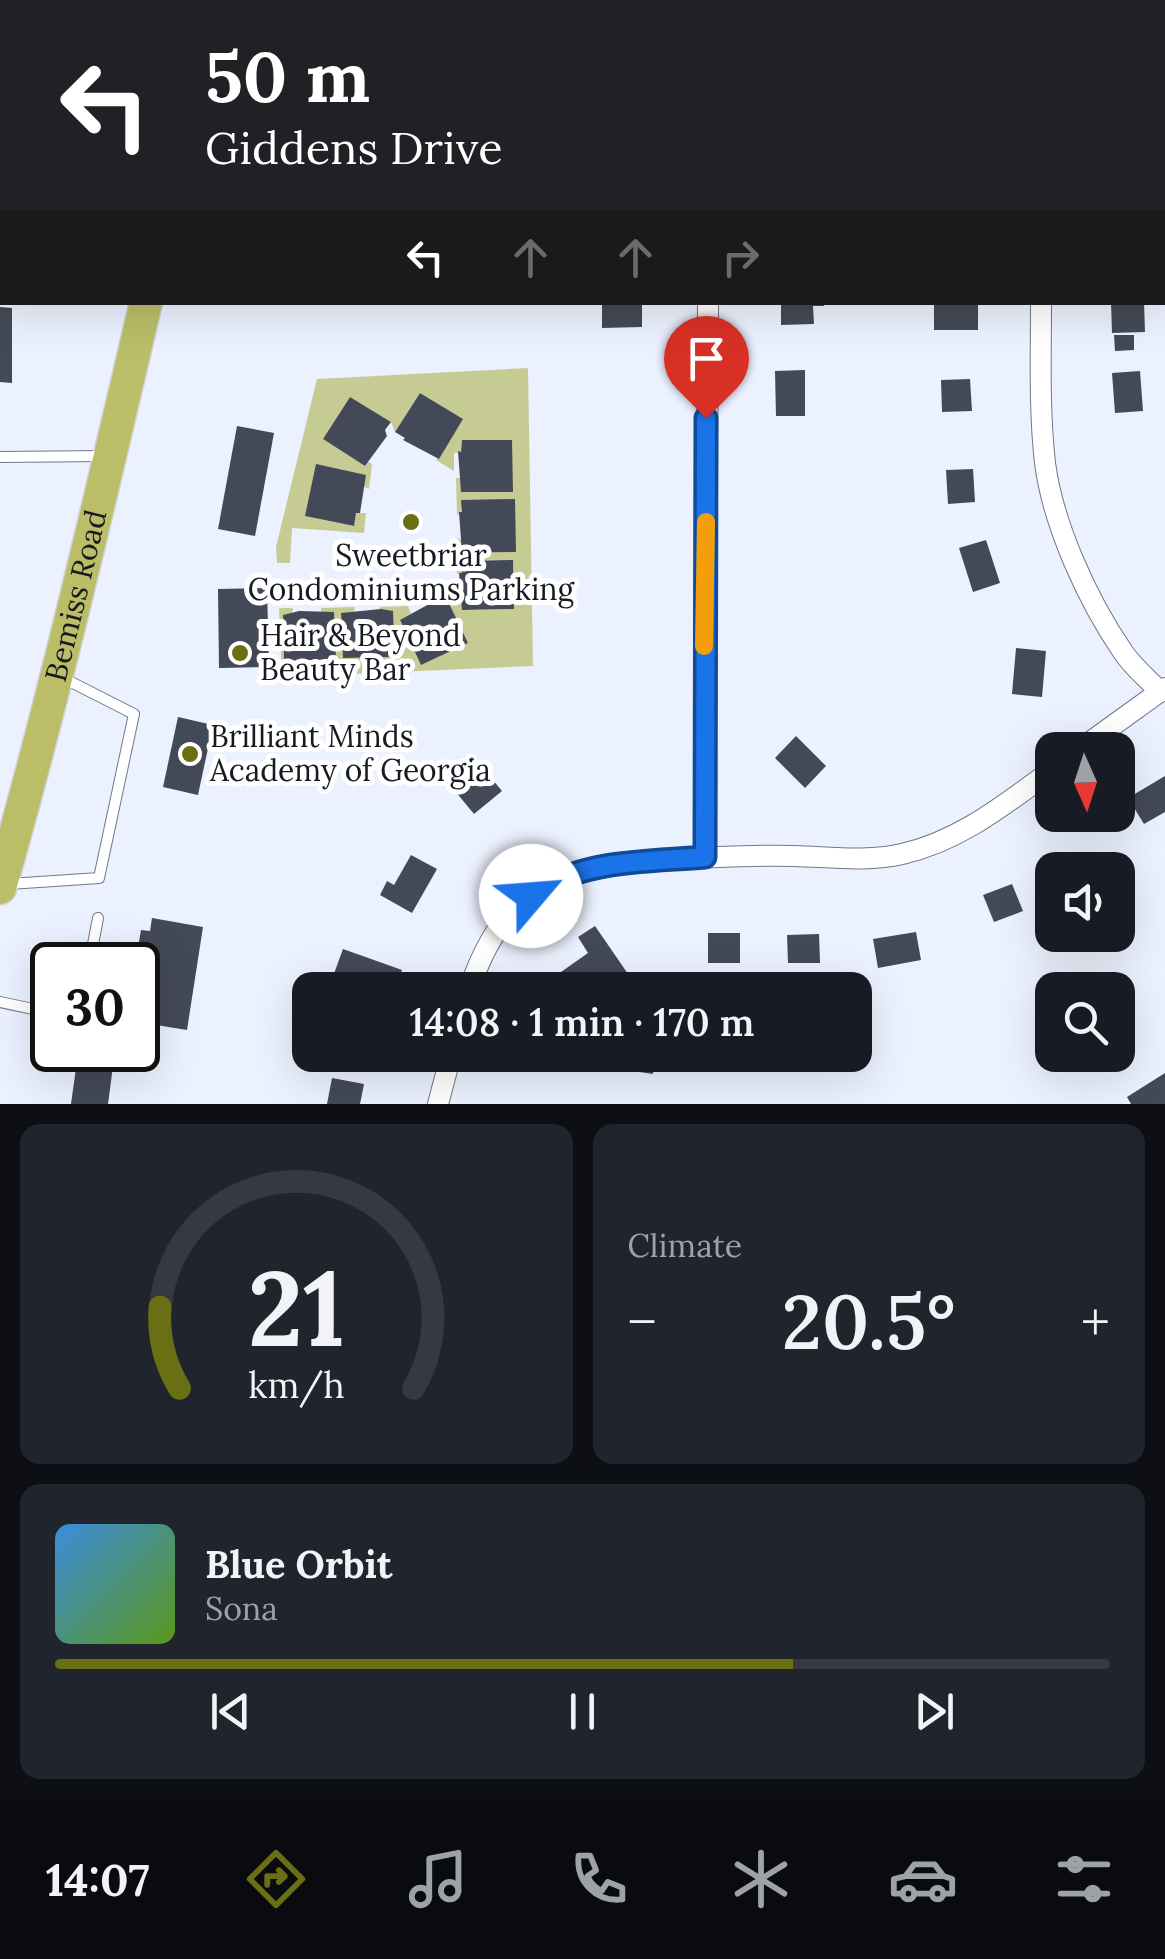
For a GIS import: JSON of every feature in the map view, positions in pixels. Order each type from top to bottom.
[{"type":"main road","name":"Bemiss Road","points":[[0,886],[58,676],[145,305]]},
{"type":"street","points":[[705,857],[708,305]]},
{"type":"street","points":[[1041,305],[1045,466],[1054,501],[1070,550],[1104,620],[1126,656],[1162,690],[1105,732]]},
{"type":"street","points":[[475,972],[501,922],[550,881],[586,869],[705,857],[896,856],[970,829],[1035,782]]},
{"type":"street","points":[[438,1104],[446,1072]]},
{"type":"lane","points":[[0,457],[110,456]]},
{"type":"lane","points":[[0,886],[99,878],[134,714],[58,676]]},
{"type":"lane","points":[[93,942],[98,918]]},
{"type":"lane","points":[[0,1002],[30,1008]]},
{"type":"green space","points":[[528,368],[533,666],[282,677],[279,608],[293,608],[292,614],[283,615],[284,660],[321,608],[355,607],[354,612],[341,614],[343,658],[394,657],[393,612],[380,607],[408,606],[411,614],[400,621],[421,665],[468,643],[447,599],[436,604],[433,599],[453,589],[458,600],[462,600],[463,610],[514,609],[513,560],[463,561],[462,573],[457,574],[457,538],[462,540],[463,553],[515,552],[515,500],[462,500],[462,512],[457,515],[456,478],[461,478],[462,492],[512,492],[512,440],[462,440],[461,452],[454,453],[454,471],[436,460],[463,419],[420,393],[395,432],[391,422],[350,397],[323,439],[365,466],[368,462],[372,464],[369,489],[363,486],[305,516],[353,526],[356,513],[366,513],[364,533],[292,528],[290,563],[277,563],[276,547],[317,379]]},
{"type":"building","points":[[602,305],[642,305],[642,327],[602,328]]},
{"type":"building","points":[[781,305],[824,305],[813,306],[814,324],[781,325]]},
{"type":"building","points":[[934,305],[978,305],[978,330],[934,330]]},
{"type":"building","points":[[1111,305],[1144,305],[1145,332],[1112,333]]},
{"type":"building","points":[[0,307],[12,308],[12,383],[0,382]]},
{"type":"building","points":[[1114,335],[1134,335],[1134,350],[1115,351]]},
{"type":"building","points":[[805,370],[805,416],[776,416],[775,371]]},
{"type":"building","points":[[1140,371],[1143,411],[1115,413],[1112,373]]},
{"type":"building","points":[[970,379],[972,411],[942,412],[941,380]]},
{"type":"building","points":[[420,393],[463,419],[439,459],[395,432]]},
{"type":"building","points":[[350,397],[391,422],[385,430],[387,436],[365,466],[323,439]]},
{"type":"building","points":[[237,426],[274,433],[255,536],[218,529]]},
{"type":"building","points":[[462,440],[512,440],[513,492],[461,492],[458,451],[461,452]]},
{"type":"building","points":[[316,464],[366,475],[354,526],[305,516]]},
{"type":"building","points":[[973,469],[975,502],[948,504],[946,470]]},
{"type":"building","points":[[515,499],[516,552],[462,553],[461,500]]},
{"type":"building","points":[[986,540],[1000,583],[973,592],[959,548]]},
{"type":"building","points":[[513,560],[514,609],[462,610],[462,561]]},
{"type":"building","points":[[267,588],[269,667],[219,668],[218,589]]},
{"type":"building","points":[[447,599],[468,643],[421,665],[400,620]]},
{"type":"building","points":[[299,611],[334,612],[336,659],[284,661],[283,615]]},
{"type":"building","points":[[393,611],[395,657],[343,658],[341,613]]},
{"type":"building","points":[[1016,648],[1046,651],[1042,697],[1012,694]]},
{"type":"building","points":[[178,717],[213,725],[198,795],[163,787]]},
{"type":"building","points":[[796,736],[826,766],[805,788],[775,758]]},
{"type":"building","points":[[473,756],[502,791],[474,814],[455,791],[470,778],[460,767]]},
{"type":"building","points":[[1165,776],[1165,812],[1144,824],[1135,809],[1135,794]]},
{"type":"building","points":[[411,855],[437,869],[412,913],[380,895],[387,881],[394,885]]},
{"type":"building","points":[[1012,884],[1023,911],[994,922],[983,895]]},
{"type":"building","points":[[152,918],[203,927],[187,1030],[160,1026],[160,942],[139,942],[141,930],[150,931]]},
{"type":"building","points":[[595,926],[627,972],[561,972],[588,953],[578,937]]},
{"type":"building","points":[[916,932],[921,960],[878,968],[873,939]]},
{"type":"building","points":[[708,933],[740,933],[740,963],[708,963]]},
{"type":"building","points":[[819,934],[820,963],[788,963],[787,935]]},
{"type":"building","points":[[343,949],[402,970],[401,972],[335,972]]},
{"type":"building","points":[[75,1072],[112,1072],[108,1104],[71,1104]]},
{"type":"building","points":[[1165,1073],[1165,1104],[1131,1104],[1127,1097]]},
{"type":"building","points":[[332,1078],[364,1084],[360,1104],[327,1104]]},
{"type":"slow traffic","points":[[704,646],[706,522]]},
{"type":"place","name":"Sweetbriar Condominiums Parking","points":[[411,522]]},
{"type":"place","name":"Hair & Beyond Beauty Bar","points":[[240,653]]},
{"type":"place","name":"Brilliant Minds Academy of Georgia","points":[[190,754]]},
{"type":"route","points":[[531,896],[550,881],[586,869],[705,857],[706,418]]}]
